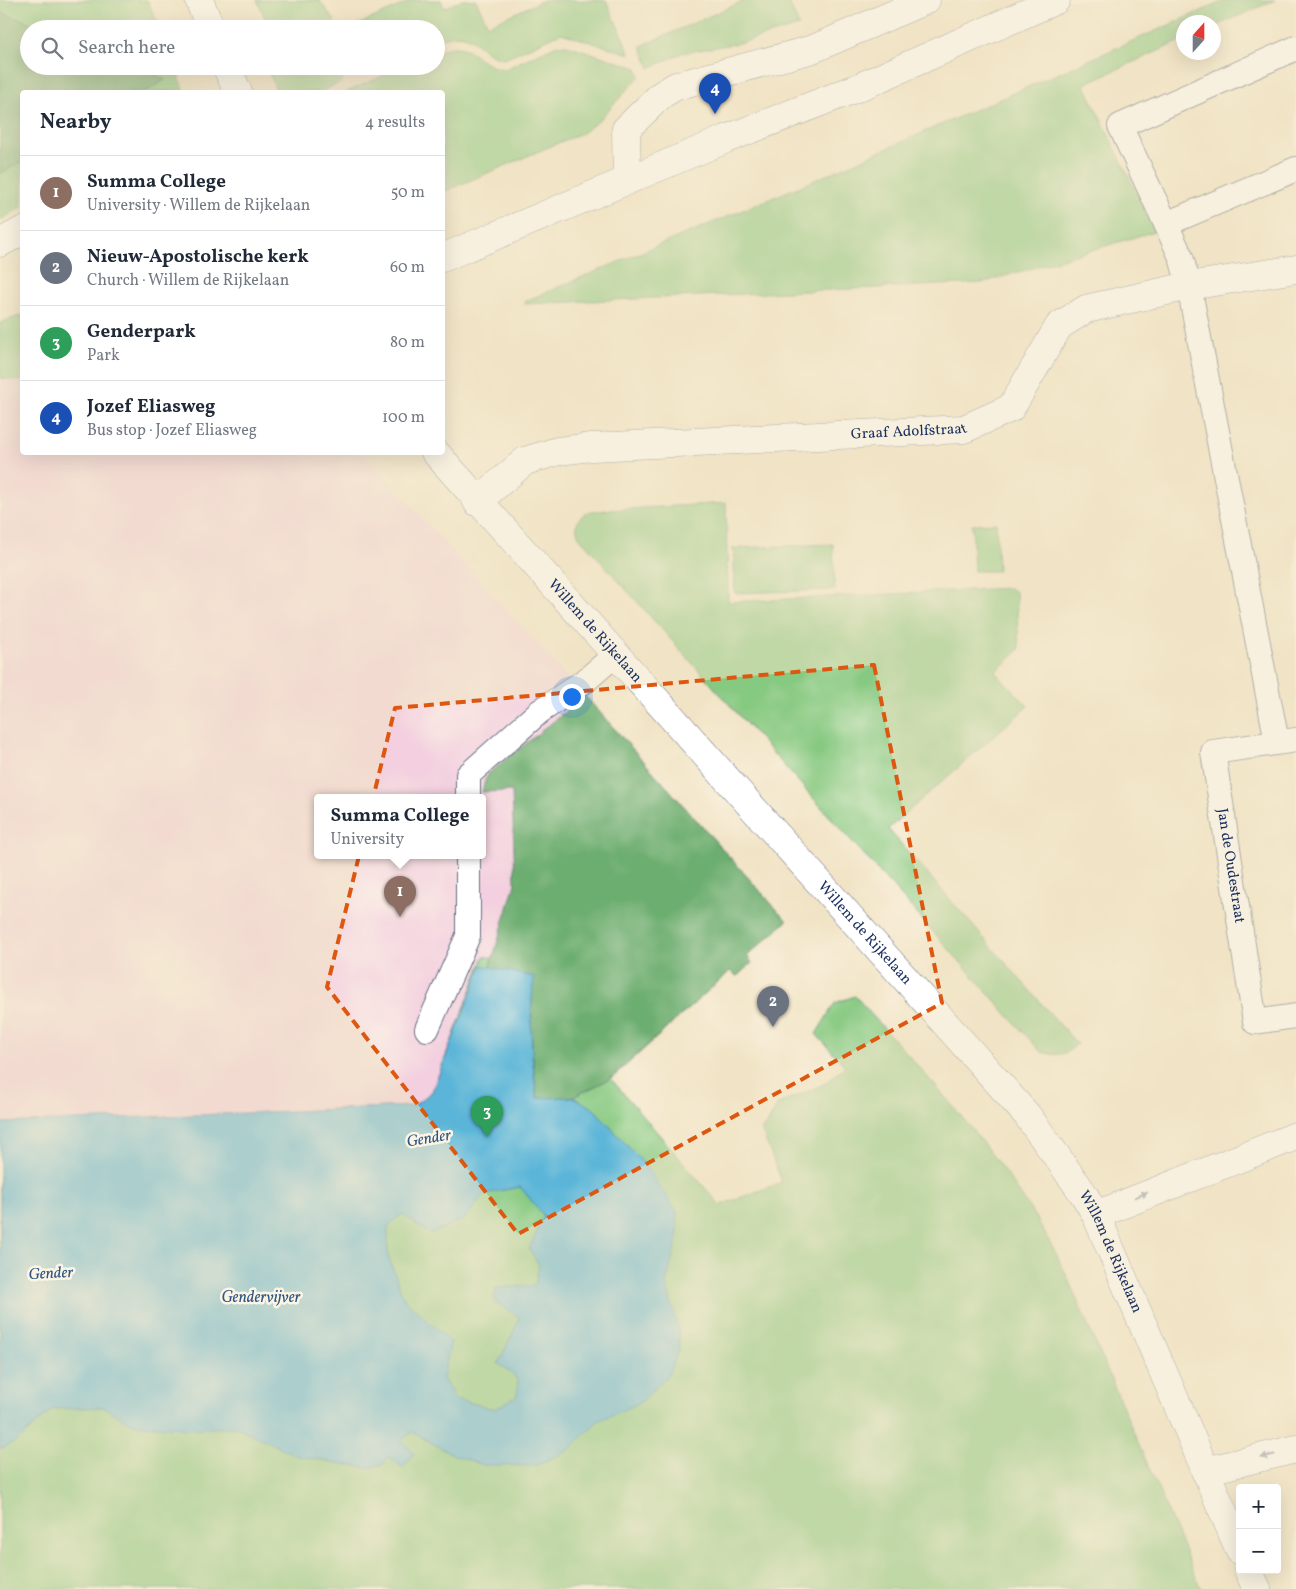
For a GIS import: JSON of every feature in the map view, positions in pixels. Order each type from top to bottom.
[{"type":"street","points":[[199,0],[207,20]]},
{"type":"street","points":[[627,180],[626,129],[661,95],[692,81],[813,49],[926,0]]},
{"type":"street","points":[[445,257],[718,142],[857,88],[1056,0]]},
{"type":"street","points":[[230,75],[237,90]]},
{"type":"street","points":[[0,244],[20,232]]},
{"type":"street","name":"Graaf Adolfstraat","points":[[477,502],[525,461],[558,451],[592,447],[964,429],[1011,408],[1059,326],[1086,309],[1189,286],[1296,268]]},
{"type":"street","name":"Willem de Rijkelaan","points":[[438,455],[477,502],[1027,1115],[1096,1214],[1236,1542]]},
{"type":"street","points":[[1096,1214],[1296,1136]]},
{"type":"street","points":[[1205,1471],[1296,1449]]},
{"type":"street","points":[[1250,1574],[1257,1589]]},
{"type":"lane","points":[[1286,741],[1189,286],[1181,257],[1120,126],[1296,48]]},
{"type":"lane","points":[[1166,224],[1296,169]]},
{"type":"lane","points":[[468,794],[468,775],[539,712],[586,680],[615,655]]},
{"type":"lane","name":"Jan de Oudestraat","points":[[1286,741],[1213,752],[1255,1022],[1296,1016]]},
{"type":"lane","points":[[427,1029],[468,936],[468,859]]},
{"type":"highlighted area","points":[[874,665],[942,1003],[518,1234],[327,987],[395,708]]},
{"type":"shaded area","points":[[0,378],[20,381],[20,455],[365,455],[585,696],[495,959],[484,957],[432,1092],[413,1106],[313,1110],[0,1175]]},
{"type":"green space","points":[[0,0],[147,0],[157,20],[20,20],[20,75],[178,75],[184,90],[20,90],[20,208],[0,220]]},
{"type":"green space","points":[[257,0],[319,0],[334,20],[266,20]]},
{"type":"green space","points":[[413,0],[441,0],[444,8],[462,0],[476,0],[488,25],[544,0],[606,0],[630,54],[561,33],[505,58],[487,52],[475,42],[460,35],[445,38],[445,20],[368,20]]},
{"type":"green space","points":[[746,0],[788,0],[799,26],[739,43],[682,53],[650,68],[641,46]]},
{"type":"green space","points":[[1226,0],[1275,0],[1221,24],[1221,15],[1192,15]]},
{"type":"green space","points":[[0,12],[23,20],[20,20],[20,75],[155,75],[165,80],[148,90],[20,90],[20,162],[0,174]]},
{"type":"green space","points":[[1176,22],[1176,43],[1084,84],[1155,231],[982,283],[525,304],[525,301],[810,182]]},
{"type":"green space","points":[[557,45],[567,45],[637,68],[640,76],[597,122],[582,133],[445,191],[445,90],[351,90],[385,75],[445,75],[445,49],[449,48],[459,47],[466,49],[486,63],[505,69]]},
{"type":"green space","points":[[270,75],[347,75],[342,82],[324,90],[276,90]]},
{"type":"green space","points":[[20,316],[20,381],[0,378],[0,323]]},
{"type":"green space","points":[[726,503],[728,602],[1009,588],[1016,592],[1019,650],[995,672],[1028,706],[888,829],[1077,1044],[1069,1051],[1060,1054],[1041,1052],[579,537],[577,532],[578,520],[587,512],[592,511]]},
{"type":"green space","points":[[996,523],[998,571],[974,571],[972,524]]},
{"type":"green space","points":[[833,544],[835,590],[735,593],[733,548]]},
{"type":"green space","points":[[585,696],[787,921],[747,956],[752,963],[737,976],[730,971],[611,1079],[720,1205],[782,1182],[761,1129],[766,1126],[778,1104],[824,1084],[845,1066],[816,1034],[835,1003],[855,996],[970,1127],[1022,1196],[1045,1233],[1065,1272],[1201,1589],[0,1589],[0,1175],[312,1110],[413,1106],[432,1092],[484,956],[495,959]]},
{"type":"green space","points":[[585,696],[787,921],[747,956],[752,963],[737,976],[730,971],[610,1079],[573,1097],[537,1098],[532,1038],[531,1007],[533,977],[490,967],[515,884],[512,791],[482,792],[489,773]]},
{"type":"water","name":"Gendervijver","points":[[482,965],[534,977],[531,1037],[537,1098],[573,1097],[593,1108],[645,1165],[677,1212],[678,1237],[666,1283],[679,1332],[678,1351],[668,1375],[641,1402],[598,1421],[569,1450],[535,1466],[483,1465],[454,1455],[412,1432],[401,1441],[414,1453],[403,1468],[389,1456],[384,1464],[367,1468],[297,1456],[237,1427],[190,1429],[133,1424],[103,1407],[53,1409],[16,1442],[0,1449],[0,1123],[413,1106],[432,1092]],"holes":[[[520,1187],[544,1216],[529,1249],[539,1265],[535,1285],[496,1288],[494,1301],[520,1318],[498,1364],[512,1373],[518,1381],[517,1396],[495,1409],[455,1399],[443,1378],[451,1342],[404,1299],[388,1256],[388,1226],[402,1214],[430,1234],[464,1220],[484,1194]]]},
{"type":"place","name":"Jozef Eliasweg","points":[[715,114]]},
{"type":"place","name":"Summa College","points":[[400,917]]},
{"type":"place","name":"Nieuw-Apostolische kerk","points":[[773,1027]]},
{"type":"place","name":"Genderpark","points":[[487,1137]]},
{"type":"water label","name":"Gender","points":[[429,1139]]},
{"type":"water label","name":"Gender","points":[[51,1274]]}]
